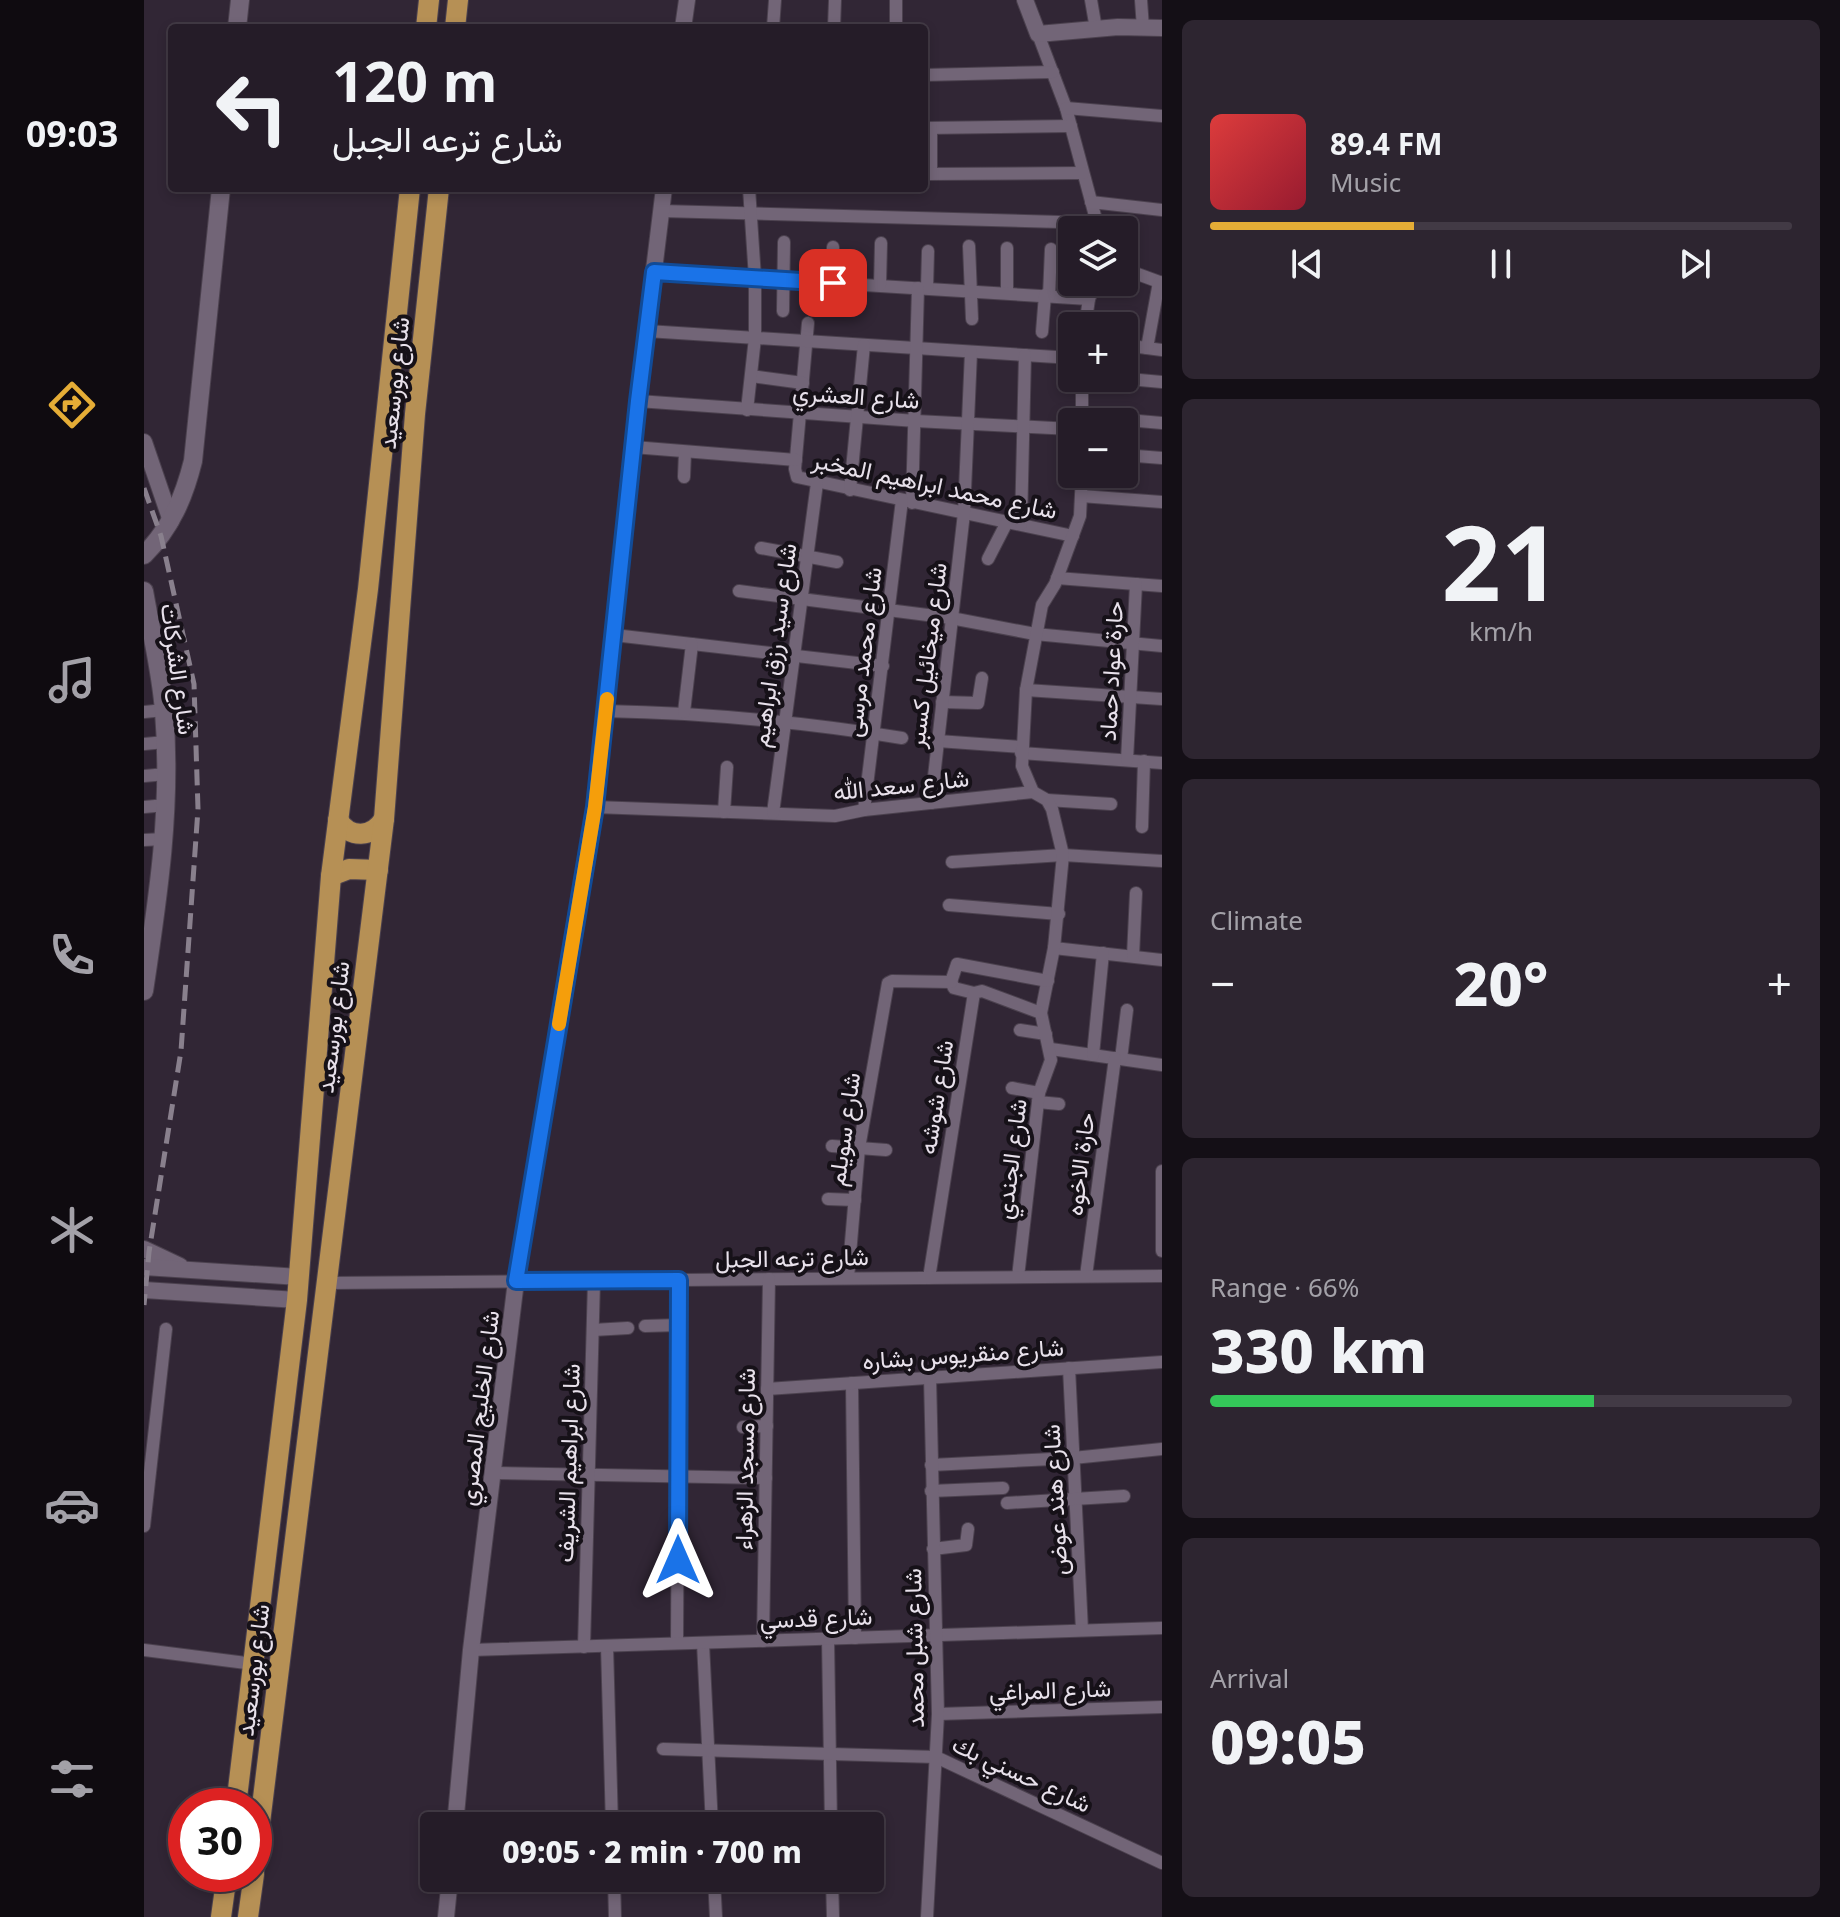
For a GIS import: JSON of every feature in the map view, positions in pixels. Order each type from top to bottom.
[{"type":"main road","points":[[237,24],[240,0]]},
{"type":"main road","points":[[426,24],[429,0]]},
{"type":"main road","points":[[455,24],[458,0]]},
{"type":"main road","points":[[144,555],[171,521],[185,493],[193,461],[221,192]]},
{"type":"main road","name":"شارع بورسعيد","points":[[238,1788],[297,1300],[331,876],[368,589],[410,192]]},
{"type":"main road","name":"شارع بورسعيد","points":[[264,1788],[384,819],[400,593],[439,192]]},
{"type":"main road","points":[[368,589],[400,593]]},
{"type":"main road","name":"شارع الشركات","points":[[144,591],[149,646],[164,710],[166,774],[164,839],[151,899],[144,991]]},
{"type":"main road","points":[[338,820],[349,832],[357,834],[373,831],[384,819]]},
{"type":"main road","points":[[331,876],[349,869],[378,870]]},
{"type":"main road","points":[[221,1917],[224,1892]]},
{"type":"main road","name":"شارع بورسعيد","points":[[248,1917],[251,1892]]},
{"type":"street","points":[[684,24],[687,0]]},
{"type":"street","points":[[773,24],[775,0]]},
{"type":"street","points":[[834,24],[835,0]]},
{"type":"street","points":[[896,0],[896,24]]},
{"type":"street","points":[[1025,0],[1066,108],[1095,216]]},
{"type":"street","points":[[1091,0],[1096,29]]},
{"type":"street","points":[[1141,0],[1143,28]]},
{"type":"street","points":[[1038,34],[1162,28]]},
{"type":"street","points":[[928,75],[1053,72]]},
{"type":"street","points":[[1066,108],[1162,116]]},
{"type":"street","points":[[928,128],[1071,126]]},
{"type":"street","points":[[928,174],[1083,173]]},
{"type":"street","name":"شارع الخليج المصري","points":[[456,1812],[471,1650],[516,1281],[595,807],[664,192]]},
{"type":"street","points":[[747,410],[755,338],[755,278],[749,192]]},
{"type":"street","points":[[1091,202],[1162,210]]},
{"type":"street","points":[[662,211],[1058,225]]},
{"type":"street","points":[[783,311],[784,242]]},
{"type":"street","points":[[880,285],[881,243]]},
{"type":"street","points":[[969,246],[972,319]]},
{"type":"street","points":[[832,306],[833,247]]},
{"type":"street","points":[[1007,248],[1007,293]]},
{"type":"street","points":[[1042,332],[1051,249]]},
{"type":"street","name":"شارع محمد مرسى","points":[[864,810],[907,502],[916,421],[922,288],[928,251]]},
{"type":"street","points":[[654,272],[1089,299]]},
{"type":"street","points":[[1138,274],[1160,282],[1147,348]]},
{"type":"street","points":[[1087,312],[1090,296]]},
{"type":"street","points":[[633,447],[795,464],[808,323]]},
{"type":"street","points":[[647,331],[1058,357]]},
{"type":"street","points":[[850,490],[864,345]]},
{"type":"street","points":[[1138,347],[1162,350]]},
{"type":"street","name":"شارع ميخائيل كسبر","points":[[931,803],[964,513],[971,352]]},
{"type":"street","points":[[1021,524],[1025,355]]},
{"type":"street","points":[[751,376],[803,383]]},
{"type":"street","points":[[1138,380],[1162,382]]},
{"type":"street","name":"شارع العشري","points":[[638,401],[1058,428]]},
{"type":"street","points":[[1138,422],[1162,423]]},
{"type":"street","points":[[144,442],[171,521]]},
{"type":"street","points":[[684,477],[685,452]]},
{"type":"street","points":[[1138,456],[1162,458]]},
{"type":"street","name":"شارع محمد ابراهيم المخبر","points":[[795,464],[801,479],[1073,536]]},
{"type":"street","name":"شارع سيد رزق ابراهيم","points":[[773,813],[817,483]]},
{"type":"street","points":[[1081,488],[1080,516],[1057,578],[1042,605],[1035,634],[1026,690],[1022,750],[1025,778],[1033,792],[1047,800],[1111,804]]},
{"type":"street","points":[[1081,496],[1162,502]]},
{"type":"street","points":[[988,559],[1007,522]]},
{"type":"street","points":[[761,548],[837,562]]},
{"type":"street","points":[[1057,578],[1162,586]]},
{"type":"street","name":"حارة عواد حماد","points":[[1127,760],[1136,584]]},
{"type":"street","points":[[739,591],[951,618],[1035,634],[1162,646]]},
{"type":"street","points":[[614,635],[883,666]]},
{"type":"street","points":[[684,712],[692,644]]},
{"type":"street","points":[[942,702],[978,703],[982,678]]},
{"type":"street","points":[[1026,690],[1162,699]]},
{"type":"street","points":[[144,712],[164,710]]},
{"type":"street","points":[[605,711],[684,712],[902,738]]},
{"type":"street","points":[[938,741],[1162,763]]},
{"type":"street","points":[[144,744],[165,742]]},
{"type":"street","points":[[1142,827],[1144,761]]},
{"type":"street","points":[[724,812],[727,767]]},
{"type":"street","points":[[144,776],[166,774]]},
{"type":"street","name":"شارع سعد الله","points":[[595,807],[835,816],[864,810],[1033,792]]},
{"type":"street","points":[[1047,800],[1063,855],[1059,914],[1041,1013],[1051,1049],[1162,1065]]},
{"type":"street","points":[[144,807],[166,805]]},
{"type":"street","points":[[144,840],[164,839]]},
{"type":"street","points":[[952,862],[1063,855],[1162,861]]},
{"type":"street","points":[[1133,956],[1136,893]]},
{"type":"street","points":[[949,905],[1059,914]]},
{"type":"street","points":[[1054,948],[1162,960]]},
{"type":"street","points":[[1093,1055],[1103,953]]},
{"type":"street","points":[[1041,1013],[982,991],[974,993],[954,988],[951,982],[957,964],[1048,981]]},
{"type":"street","name":"شارع سويلم","points":[[848,1278],[859,1148],[886,987],[892,981],[951,982]]},
{"type":"street","name":"شارع شوشه","points":[[929,1278],[974,993]]},
{"type":"street","name":"حارة الاخوه","points":[[1086,1276],[1127,1010]]},
{"type":"street","points":[[1020,1030],[1046,1034]]},
{"type":"street","name":"شارع الجندي","points":[[1018,1277],[1039,1097],[1050,1068],[1051,1049]]},
{"type":"street","points":[[1012,1088],[1059,1104]]},
{"type":"street","points":[[832,1146],[886,1150]]},
{"type":"street","points":[[1162,1171],[1162,1251]]},
{"type":"street","points":[[828,1199],[855,1200]]},
{"type":"street","points":[[144,1249],[189,1270]]},
{"type":"street","points":[[144,1267],[299,1277]]},
{"type":"street","points":[[230,1296],[232,1273]]},
{"type":"street","name":"شارع ترعه الجبل","points":[[327,1283],[1162,1276]]},
{"type":"street","name":"شارع مسجد الزهراء","points":[[763,1641],[769,1279]]},
{"type":"street","points":[[677,1643],[679,1280]]},
{"type":"street","name":"شارع ابراهيم الشريف","points":[[584,1647],[594,1281]]},
{"type":"street","points":[[144,1290],[297,1300]]},
{"type":"street","points":[[645,1326],[679,1325]]},
{"type":"street","points":[[593,1330],[628,1328]]},
{"type":"street","points":[[144,1526],[166,1329]]},
{"type":"street","name":"شارع منقريوس بشاره","points":[[767,1389],[1162,1362]]},
{"type":"street","name":"شارع هند عوض","points":[[1069,1368],[1082,1630]]},
{"type":"street","name":"شارع شبل محمد","points":[[927,1917],[938,1714],[930,1378]]},
{"type":"street","points":[[852,1383],[855,1638]]},
{"type":"street","points":[[743,1427],[767,1426]]},
{"type":"street","points":[[931,1465],[1073,1458],[1162,1449]]},
{"type":"street","points":[[495,1473],[766,1478]]},
{"type":"street","points":[[931,1491],[1003,1488]]},
{"type":"street","points":[[1007,1503],[1124,1496]]},
{"type":"street","points":[[933,1549],[966,1545],[968,1529]]},
{"type":"street","name":"شارع قدسي","points":[[471,1650],[1162,1628]]},
{"type":"street","points":[[828,1639],[831,1812]]},
{"type":"street","points":[[703,1643],[711,1812]]},
{"type":"street","points":[[607,1646],[612,1812]]},
{"type":"street","points":[[144,1650],[254,1664]]},
{"type":"street","name":"شارع المراغي","points":[[938,1714],[1162,1707]]},
{"type":"street","name":"شارع حسني بك","points":[[663,1749],[936,1757],[1162,1863]]},
{"type":"street","points":[[446,1917],[449,1892]]},
{"type":"street","points":[[614,1892],[615,1917]]},
{"type":"street","points":[[715,1892],[716,1917]]},
{"type":"street","points":[[832,1892],[833,1917]]},
{"type":"railway","points":[[144,488],[161,536],[194,684],[198,809],[181,1051],[149,1252],[144,1305]]},
{"type":"slow traffic","points":[[559,1024],[595,807],[607,699]]},
{"type":"route","points":[[678,1560],[679,1280],[516,1281],[595,807],[654,272],[833,283]]}]
